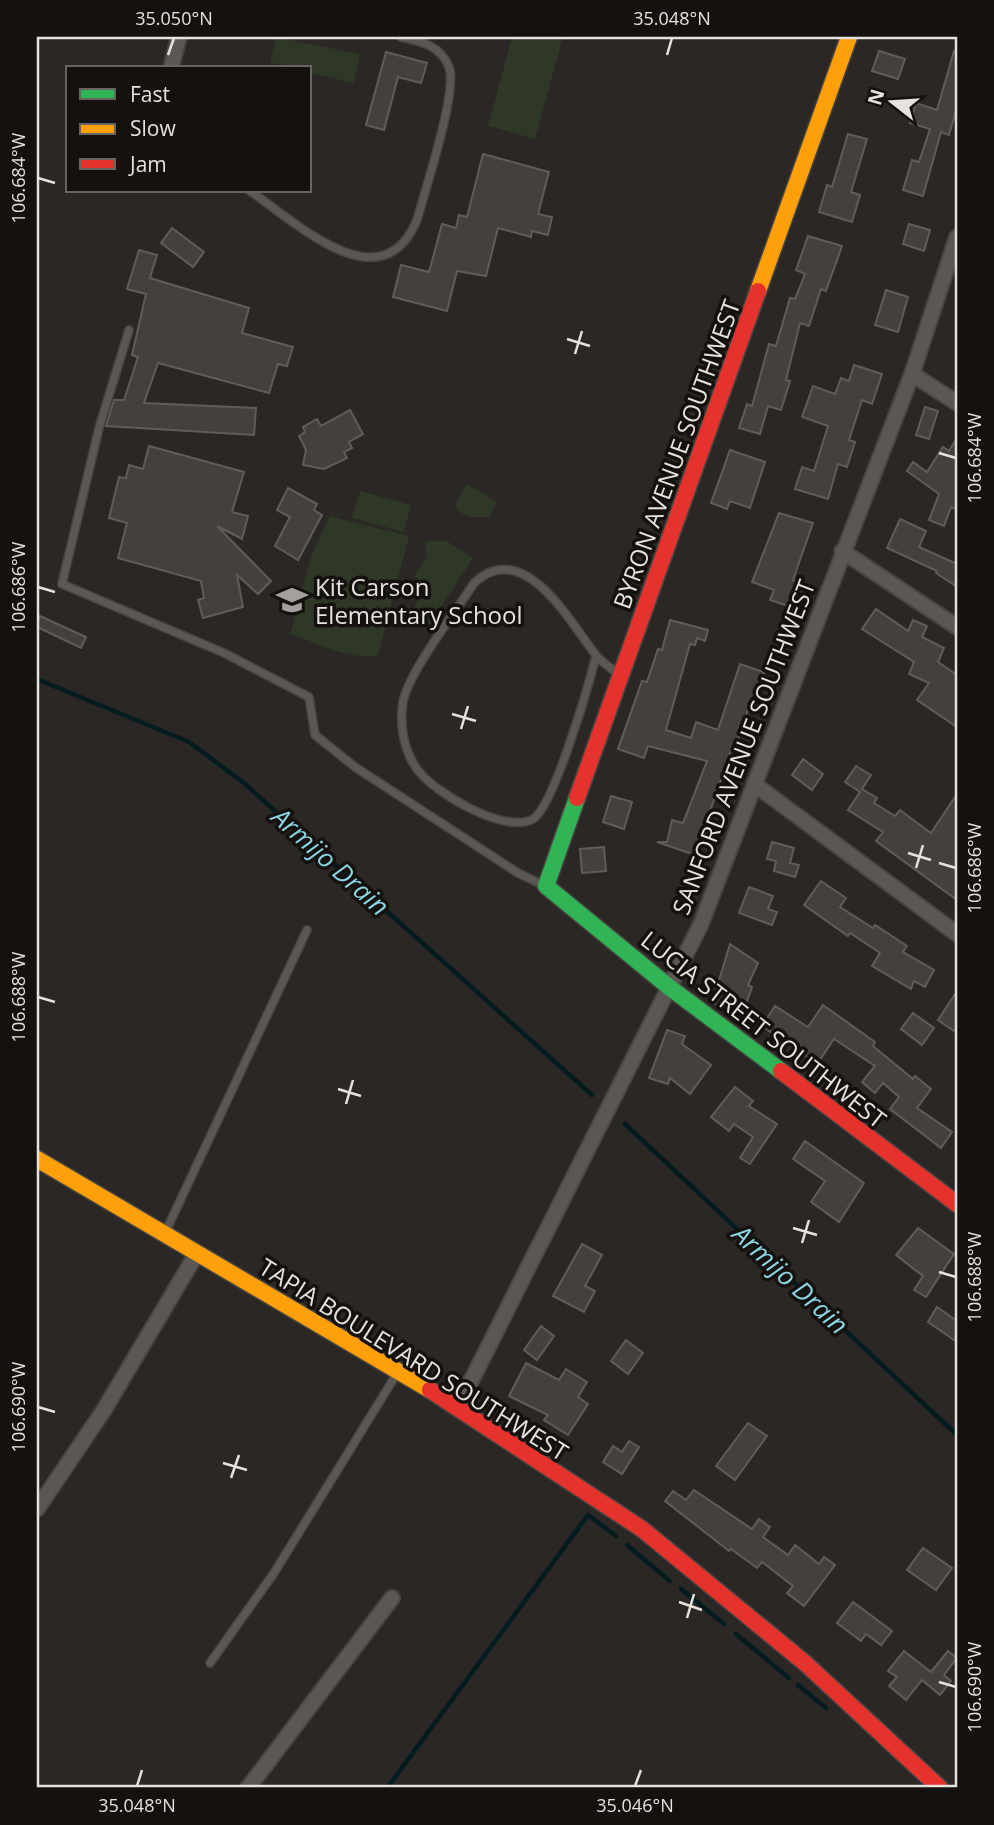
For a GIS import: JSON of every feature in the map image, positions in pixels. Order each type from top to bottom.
[{"type":"street","points":[[172,66],[179,37]]},
{"type":"street","name":"BYRON AVENUE SOUTHWEST","points":[[545,886],[849,37]]},
{"type":"street","name":"SANFORD AVENUE SOUTHWEST","points":[[458,1407],[701,924],[912,374],[957,237]]},
{"type":"street","points":[[912,374],[957,403]]},
{"type":"street","points":[[842,551],[957,627]]},
{"type":"street","points":[[754,784],[957,934]]},
{"type":"street","name":"LUCIA STREET SOUTHWEST","points":[[545,886],[669,987],[957,1204]]},
{"type":"street","name":"TAPIA BOULEVARD SOUTHWEST","points":[[37,1158],[458,1407],[642,1530],[805,1663],[940,1788]]},
{"type":"street","points":[[37,1509],[104,1410],[197,1253]]},
{"type":"street","points":[[248,1788],[392,1598]]},
{"type":"lane","points":[[251,192],[342,254],[366,259],[393,252],[409,238],[421,207],[451,91],[450,69],[441,55],[426,43],[401,37]]},
{"type":"lane","points":[[129,330],[99,428],[62,584],[224,653],[309,697],[315,735],[355,767],[518,873],[545,886]]},
{"type":"lane","points":[[596,656],[548,800],[535,817],[509,824],[491,819],[431,784],[406,751],[403,702],[412,681],[474,583],[488,570],[500,567],[516,571],[549,594],[580,629],[596,656],[620,676]]},
{"type":"lane","points":[[165,1233],[307,930]]},
{"type":"lane","points":[[210,1663],[274,1573],[398,1371]]},
{"type":"green space","points":[[276,37],[360,54],[354,83],[312,73],[312,66],[270,63]]},
{"type":"green space","points":[[512,37],[563,37],[535,139],[488,126]]},
{"type":"green space","points":[[467,484],[497,502],[489,517],[468,517],[457,510],[456,503]]},
{"type":"green space","points":[[360,491],[411,505],[404,532],[352,518]]},
{"type":"green space","points":[[330,516],[409,536],[378,655],[356,656],[290,634],[312,554]]},
{"type":"green space","points":[[445,540],[473,558],[430,624],[411,612],[428,585],[414,576],[427,556],[425,542]]},
{"type":"building","points":[[879,51],[905,59],[898,79],[872,71]]},
{"type":"building","points":[[954,51],[957,52],[957,107],[949,135],[941,132],[923,196],[903,190],[912,160],[919,162],[930,129],[910,123],[916,103],[937,110]]},
{"type":"building","points":[[386,52],[427,63],[421,83],[398,77],[384,130],[366,125]]},
{"type":"building","points":[[848,134],[867,139],[851,192],[860,195],[852,222],[819,212],[827,185],[832,187]]},
{"type":"building","points":[[483,154],[549,172],[538,214],[552,217],[548,235],[532,231],[531,237],[498,228],[486,276],[457,271],[447,311],[393,297],[401,265],[429,272],[442,224],[456,228],[459,215],[467,217]]},
{"type":"building","points":[[909,224],[930,230],[924,251],[903,244]]},
{"type":"building","points":[[172,228],[204,252],[193,267],[161,243]]},
{"type":"building","points":[[808,236],[842,246],[826,291],[821,289],[809,326],[800,323],[786,380],[790,381],[781,410],[768,406],[760,434],[739,428],[747,404],[752,406],[769,344],[776,346],[790,298],[795,299],[805,274],[796,270]]},
{"type":"building","points":[[139,250],[157,255],[150,278],[249,308],[242,333],[293,347],[287,366],[278,364],[269,393],[158,363],[144,403],[256,408],[254,435],[106,426],[114,400],[124,400],[138,357],[132,355],[146,294],[127,289]]},
{"type":"building","points":[[886,290],[908,297],[898,332],[875,325]]},
{"type":"building","points":[[854,365],[882,374],[872,404],[862,400],[849,440],[855,442],[847,467],[838,464],[828,499],[795,489],[802,467],[814,471],[828,426],[802,417],[813,386],[835,394],[841,378],[849,381]]},
{"type":"building","points":[[925,407],[938,411],[929,439],[916,435]]},
{"type":"building","points":[[350,410],[363,434],[349,442],[352,448],[344,452],[347,458],[324,469],[303,465],[306,450],[299,436],[305,432],[303,427],[317,419],[321,426]]},
{"type":"building","points":[[957,438],[957,510],[951,507],[944,526],[929,520],[939,494],[907,471],[913,462],[927,472],[943,447],[949,451]]},
{"type":"building","points":[[149,446],[244,472],[232,512],[248,516],[242,539],[217,526],[271,581],[258,594],[237,575],[243,607],[203,618],[198,600],[204,598],[201,581],[118,558],[127,523],[109,518],[119,477],[126,478],[129,465],[143,469]]},
{"type":"building","points":[[730,450],[765,462],[750,508],[730,501],[727,509],[711,503]]},
{"type":"building","points":[[288,488],[317,504],[314,510],[322,515],[298,560],[275,546],[290,517],[277,510]]},
{"type":"building","points":[[779,513],[813,523],[793,580],[802,583],[794,608],[770,600],[774,590],[752,582]]},
{"type":"building","points":[[900,519],[926,531],[919,547],[957,564],[957,587],[936,573],[937,571],[887,548]]},
{"type":"building","points":[[876,609],[908,631],[913,620],[927,626],[922,637],[944,648],[938,662],[957,675],[957,727],[917,700],[929,683],[909,674],[914,662],[862,629]]},
{"type":"building","points":[[40,616],[86,637],[81,648],[37,627]]},
{"type":"building","points":[[670,620],[708,630],[705,641],[697,638],[695,645],[690,644],[666,730],[691,738],[696,722],[718,730],[740,664],[764,672],[752,711],[748,710],[734,751],[731,750],[695,855],[657,842],[667,842],[672,820],[683,823],[707,761],[648,746],[644,758],[618,749],[642,681],[647,682],[658,649],[662,650]]},
{"type":"building","points":[[803,759],[823,774],[812,790],[792,775]]},
{"type":"building","points":[[856,766],[871,775],[862,789],[877,798],[874,803],[895,816],[900,810],[931,833],[957,794],[957,900],[876,841],[883,832],[848,810],[860,792],[845,782]]},
{"type":"building","points":[[611,796],[632,802],[624,829],[603,822]]},
{"type":"building","points":[[772,842],[794,848],[790,863],[799,865],[795,877],[774,871],[776,861],[767,859]]},
{"type":"building","points":[[604,847],[606,871],[582,873],[580,849]]},
{"type":"building","points":[[821,881],[846,898],[840,907],[907,946],[903,952],[934,970],[925,987],[914,981],[911,989],[872,966],[880,953],[850,933],[848,936],[804,905]]},
{"type":"building","points":[[749,887],[773,896],[768,909],[777,912],[772,925],[739,913]]},
{"type":"building","points":[[730,944],[758,963],[748,985],[752,987],[746,1004],[735,1001],[732,1010],[712,1003]]},
{"type":"building","points":[[957,991],[957,1033],[938,1020]]},
{"type":"building","points":[[823,1005],[875,1042],[873,1046],[913,1079],[915,1076],[931,1089],[917,1108],[952,1132],[941,1148],[890,1109],[899,1097],[883,1083],[875,1093],[862,1082],[875,1066],[834,1039],[817,1064],[762,1026],[775,1006],[808,1027]]},
{"type":"building","points":[[913,1013],[934,1028],[922,1045],[901,1029]]},
{"type":"building","points":[[667,1030],[685,1036],[682,1044],[711,1065],[690,1094],[670,1078],[668,1084],[649,1078]]},
{"type":"building","points":[[735,1087],[753,1101],[749,1106],[777,1124],[750,1164],[740,1158],[753,1137],[734,1124],[729,1131],[711,1117]]},
{"type":"building","points":[[805,1141],[864,1183],[839,1222],[811,1202],[825,1181],[793,1159]]},
{"type":"building","points":[[918,1228],[954,1254],[926,1297],[914,1290],[923,1276],[896,1255]]},
{"type":"building","points":[[582,1244],[602,1255],[585,1286],[595,1291],[584,1312],[553,1296]]},
{"type":"building","points":[[937,1307],[957,1321],[957,1342],[928,1322]]},
{"type":"building","points":[[541,1326],[554,1336],[537,1360],[524,1350]]},
{"type":"building","points":[[626,1340],[643,1353],[628,1374],[611,1361]]},
{"type":"building","points":[[526,1363],[559,1380],[566,1369],[587,1382],[578,1397],[588,1404],[568,1435],[544,1420],[548,1415],[509,1396]]},
{"type":"building","points":[[748,1423],[767,1436],[735,1480],[716,1466]]},
{"type":"building","points":[[629,1441],[639,1447],[622,1474],[603,1462],[613,1446],[622,1452]]},
{"type":"building","points":[[694,1490],[752,1529],[759,1519],[770,1527],[763,1537],[788,1555],[795,1545],[819,1564],[824,1557],[835,1565],[804,1606],[787,1593],[793,1586],[762,1562],[757,1568],[731,1549],[729,1551],[665,1501],[673,1491],[686,1500]]},
{"type":"building","points":[[923,1548],[952,1568],[936,1590],[907,1570]]},
{"type":"building","points":[[853,1602],[892,1631],[881,1645],[866,1634],[861,1641],[837,1623]]},
{"type":"building","points":[[904,1651],[931,1672],[948,1651],[957,1658],[944,1675],[951,1681],[940,1695],[922,1680],[906,1700],[889,1686],[897,1677],[888,1671]]},
{"type":"waterway","name":"Armijo Drain","points":[[37,679],[189,742],[244,783],[592,1095]]},
{"type":"waterway","name":"Armijo Drain","points":[[625,1124],[957,1435]]},
{"type":"waterway","points":[[387,1788],[588,1515],[616,1536]]},
{"type":"waterway","points":[[627,1545],[670,1581]]},
{"type":"waterway","points":[[681,1589],[724,1624]]},
{"type":"waterway","points":[[736,1634],[789,1678]]},
{"type":"waterway","points":[[798,1685],[826,1708]]},
{"type":"traffic: fast","points":[[577,798],[546,886],[669,987],[781,1071]]},
{"type":"traffic: slow","points":[[758,291],[849,37]]},
{"type":"traffic: slow","points":[[37,1159],[430,1390]]},
{"type":"traffic: jam","points":[[577,798],[758,291]]},
{"type":"traffic: jam","points":[[781,1071],[957,1204]]},
{"type":"traffic: jam","points":[[430,1390],[642,1529],[805,1663],[940,1788]]},
{"type":"place","name":"Kit Carson Elementary School","points":[[292,600]]}]
